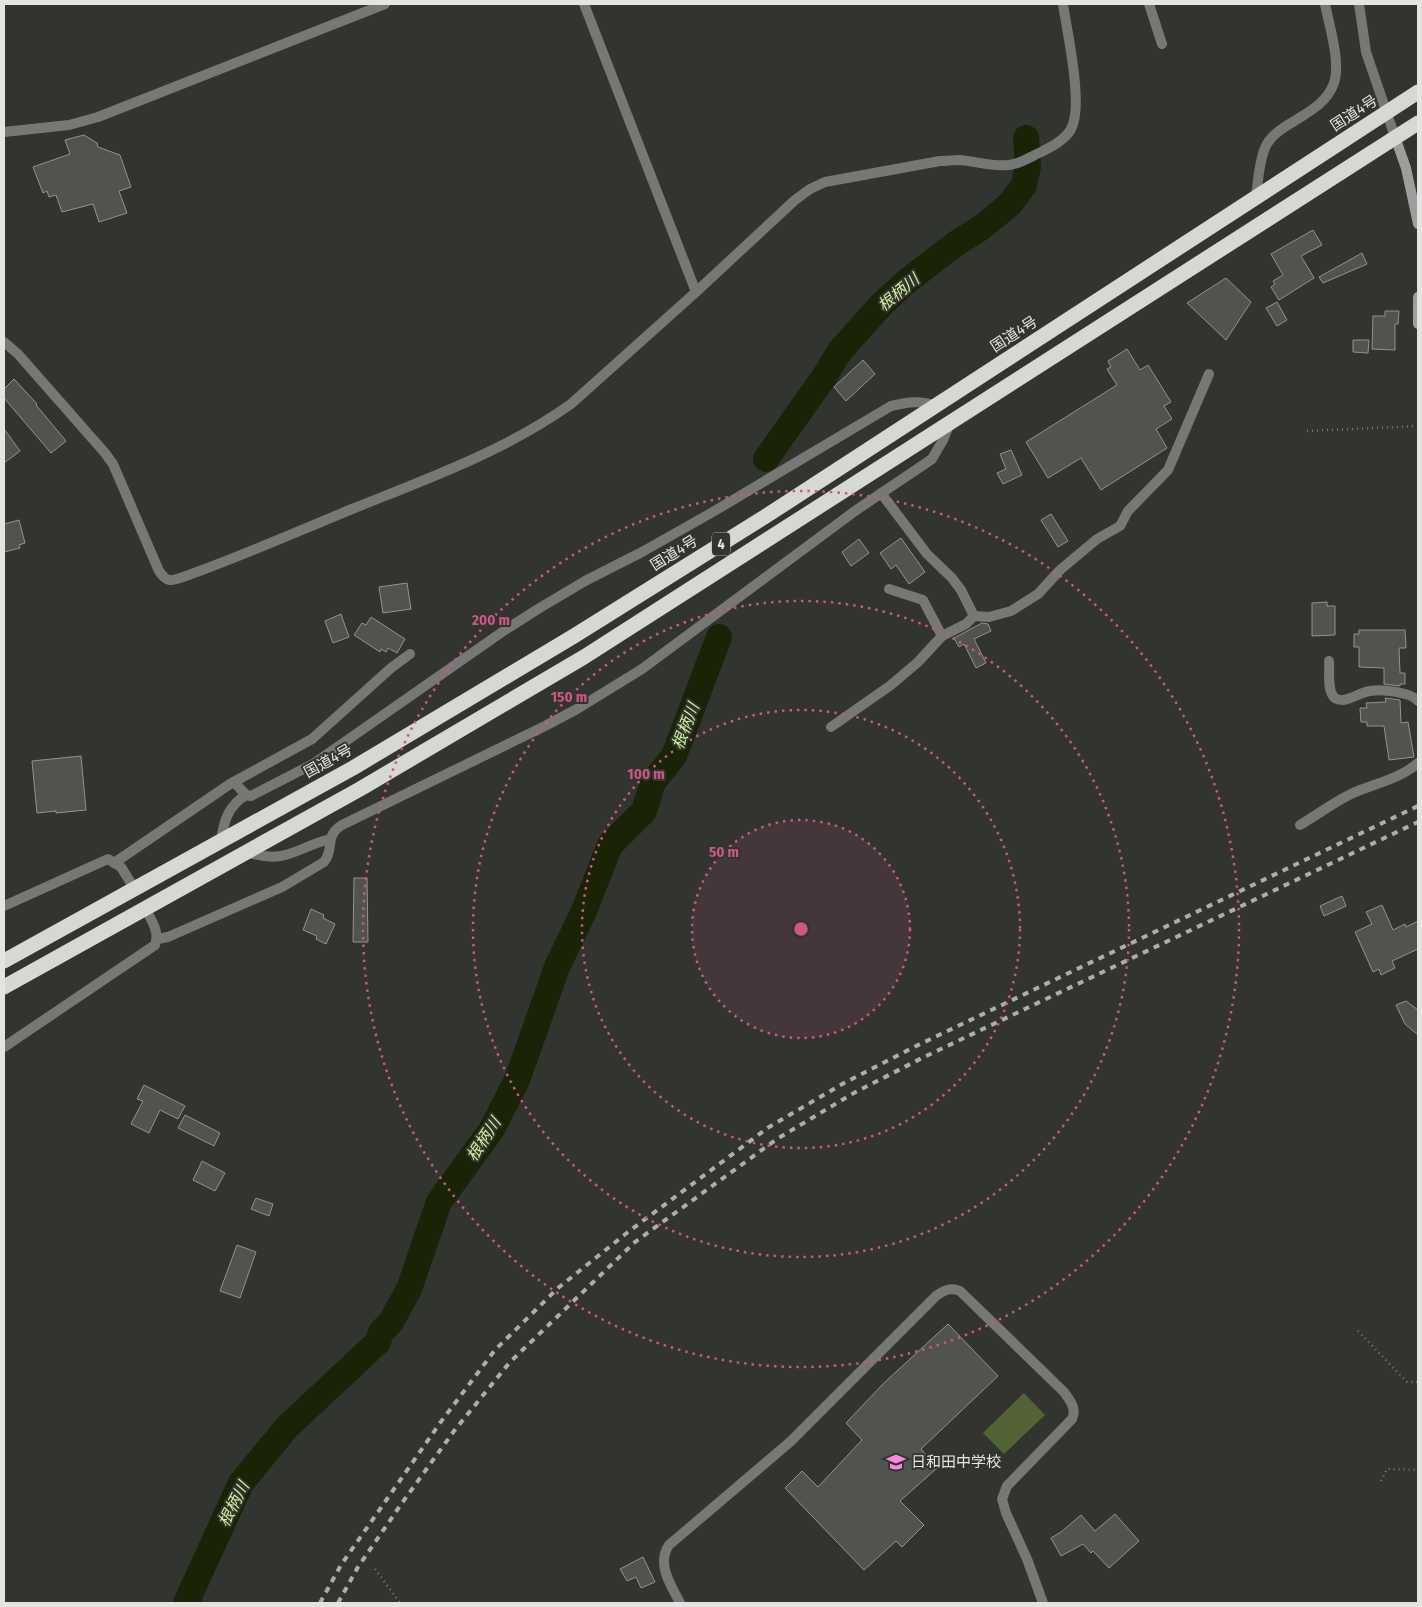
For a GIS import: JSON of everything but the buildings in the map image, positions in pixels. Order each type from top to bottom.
[{"type":"highway","name":"国道4号","points":[[4,961],[352,768],[574,636],[766,516],[1418,92]]},
{"type":"highway","name":"4","points":[[4,987],[360,789],[584,656],[1418,122]]},
{"type":"street","points":[[4,132],[69,125],[98,117],[385,4]]},
{"type":"street","points":[[584,4],[696,292]]},
{"type":"street","points":[[4,342],[18,354],[106,453],[120,478],[159,571],[164,578],[172,581],[199,572],[447,470],[525,434],[571,404],[795,200],[810,189],[825,182],[940,161],[959,160],[986,165],[1011,165],[1019,163],[1055,144],[1070,131],[1074,122],[1076,108],[1073,70],[1063,4]]},
{"type":"street","points":[[1149,4],[1162,44]]},
{"type":"street","points":[[1256,197],[1265,147],[1271,138],[1312,112],[1330,92],[1334,83],[1335,55],[1325,4]]},
{"type":"street","points":[[1360,4],[1366,52],[1406,168],[1418,224]]},
{"type":"street","points":[[1418,297],[1418,324]]},
{"type":"street","points":[[831,727],[891,685],[918,662],[942,636],[966,624],[974,616],[989,617],[1011,611],[1038,594],[1060,570],[1097,538],[1120,526],[1128,511],[1168,470],[1209,374]]},
{"type":"street","points":[[221,840],[223,824],[236,801],[246,795],[251,796],[313,764],[538,609],[585,581],[642,552],[711,513],[891,406],[910,402],[924,402],[936,406]]},
{"type":"street","points":[[157,939],[168,938],[282,887],[324,862],[329,856],[330,839],[335,829],[577,709],[635,674],[881,493],[932,459],[944,440],[950,423]]},
{"type":"street","points":[[881,493],[927,554],[952,578],[961,590],[974,616]]},
{"type":"street","points":[[889,589],[923,600],[942,636]]},
{"type":"street","points":[[114,863],[234,782],[312,739],[391,668],[410,654]]},
{"type":"street","points":[[1329,661],[1331,688],[1336,699],[1344,700],[1369,691],[1388,691],[1413,696],[1418,701]]},
{"type":"street","points":[[1300,825],[1356,791],[1381,784],[1418,763]]},
{"type":"street","points":[[234,782],[246,795]]},
{"type":"street","points":[[248,852],[263,857],[282,856],[330,839]]},
{"type":"street","points":[[4,906],[108,859],[121,867],[134,888]]},
{"type":"street","points":[[4,1047],[155,945],[157,939],[156,931],[145,908]]},
{"type":"street","points":[[680,1603],[665,1570],[664,1552],[669,1545],[790,1442],[936,1296],[944,1290],[954,1289],[960,1292],[1064,1392],[1074,1407],[1072,1419],[1007,1486],[1002,1499],[1006,1514],[1027,1560],[1043,1603]]},
{"type":"path","points":[[1308,431],[1418,426]]},
{"type":"path","points":[[1358,1331],[1407,1382],[1418,1382]]},
{"type":"path","points":[[1382,1481],[1387,1469],[1418,1470]]},
{"type":"path","points":[[376,1570],[400,1603]]},
{"type":"green space","points":[[1024,1393],[1045,1415],[1004,1454],[983,1433]]},
{"type":"waterway","name":"根柄川","points":[[766,459],[840,351],[882,304],[906,282],[954,245],[982,227],[1010,204],[1024,185],[1028,166],[1026,138]]},
{"type":"waterway","name":"根柄川","points":[[186,1603],[241,1483],[287,1427],[378,1342],[381,1332],[391,1322],[409,1289],[439,1202],[492,1129],[517,1080],[557,967],[584,911],[610,845],[644,811],[653,782],[674,756],[719,637]]},
{"type":"railway","points":[[320,1603],[341,1565],[440,1423],[495,1350],[558,1288],[628,1232],[769,1127],[844,1083],[914,1047],[1418,806]]},
{"type":"railway","points":[[338,1603],[358,1567],[402,1503],[454,1431],[510,1362],[635,1242],[777,1139],[852,1094],[922,1058],[1418,822]]},
{"type":"place","name":"日和田中学校","points":[[896,1462]]}]
